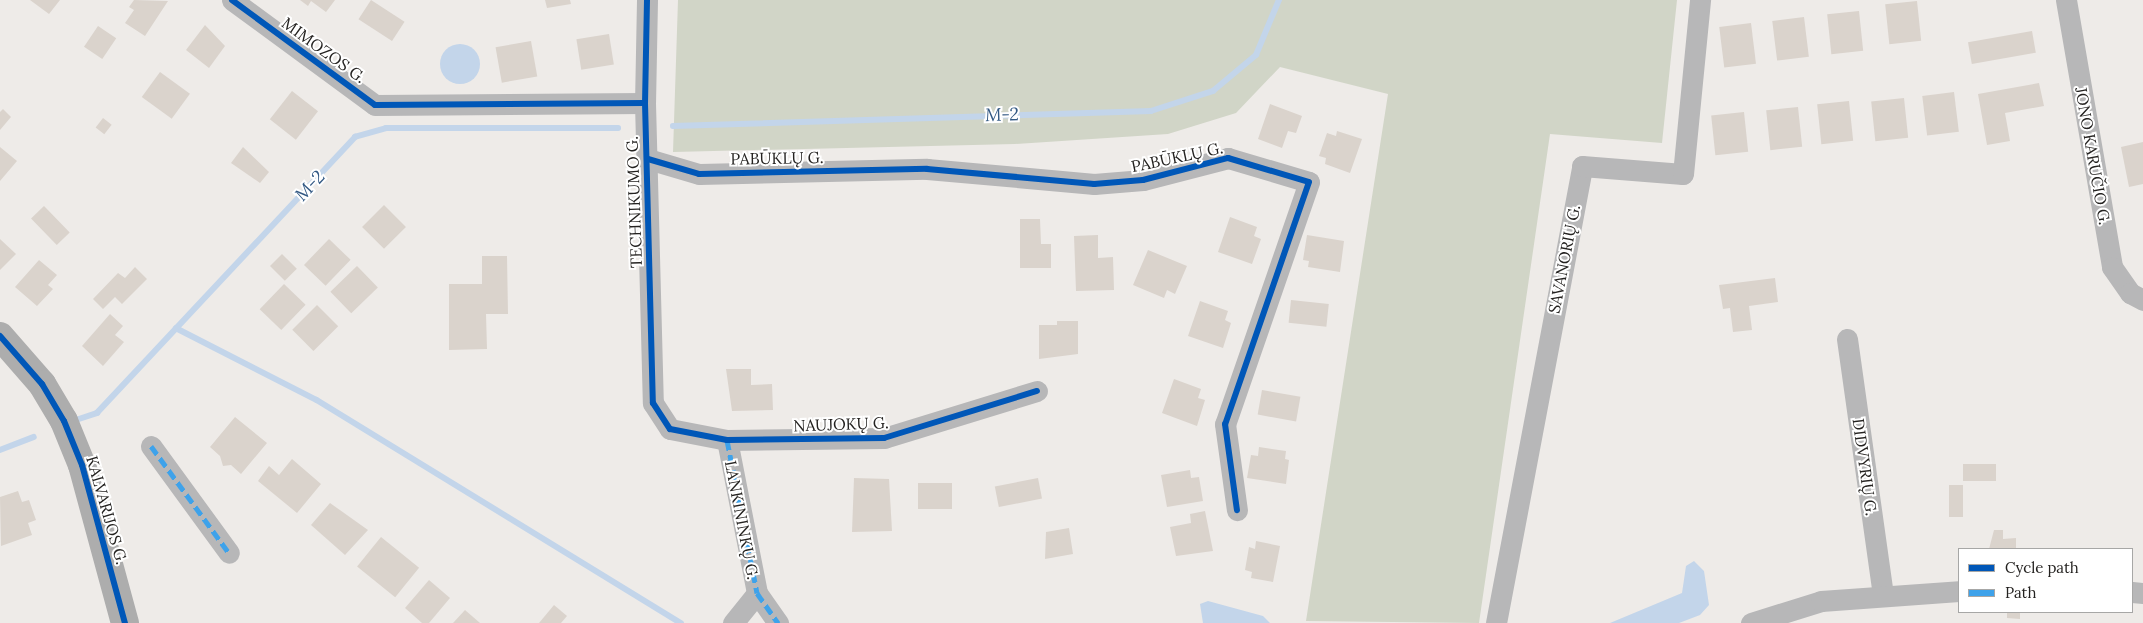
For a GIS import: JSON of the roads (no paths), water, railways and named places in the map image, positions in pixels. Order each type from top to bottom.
[{"type":"main road","name":"KALVARIJOS G.","points":[[0,336],[42,384],[64,421],[82,465],[124,623]]},
{"type":"street","name":"MIMOZOS G.","points":[[232,0],[374,105],[645,102]]},
{"type":"street","name":"TECHNIKUMO G.","points":[[647,0],[645,102],[653,403]]},
{"type":"street","name":"SAVANORIŲ G.","points":[[1496,623],[1582,166],[1683,174],[1700,0]]},
{"type":"street","name":"JONO KARUČIO G.","points":[[2066,0],[2112,268],[2130,293],[2143,300]]},
{"type":"street","name":"PABŪKLŲ G.","points":[[648,159],[699,174],[927,168],[1094,184],[1143,180],[1228,158],[1309,182],[1225,424],[1237,510]]},
{"type":"street","name":"DIDVYRIŲ G.","points":[[1847,340],[1883,595]]},
{"type":"street","name":"NAUJOKŲ G.","points":[[653,403],[670,429],[727,440],[884,438],[1038,391]]},
{"type":"street","name":"LANKININKŲ G.","points":[[727,440],[756,592],[778,623]]},
{"type":"street","points":[[151,446],[229,553]]},
{"type":"street","points":[[1751,623],[1821,601],[1958,591]]},
{"type":"street","points":[[733,623],[756,592]]},
{"type":"water","points":[[464,44],[471,47],[477,53],[480,64],[479,72],[471,81],[464,84],[456,84],[449,81],[441,72],[440,60],[443,53],[452,45]]},
{"type":"water","points":[[1694,561],[1704,571],[1709,605],[1700,615],[1679,623],[1610,623],[1682,593],[1686,566]]},
{"type":"water","points":[[1208,601],[1263,616],[1270,623],[1203,623],[1200,604]]},
{"type":"waterway","name":"M-2","points":[[673,126],[1151,111],[1213,91],[1256,55],[1279,0]]},
{"type":"waterway","name":"M-2","points":[[79,419],[97,413],[355,137],[386,128],[618,128]]},
{"type":"waterway","points":[[176,328],[317,400],[681,623]]},
{"type":"waterway","name":"M-2","points":[[0,450],[34,437]]}]
